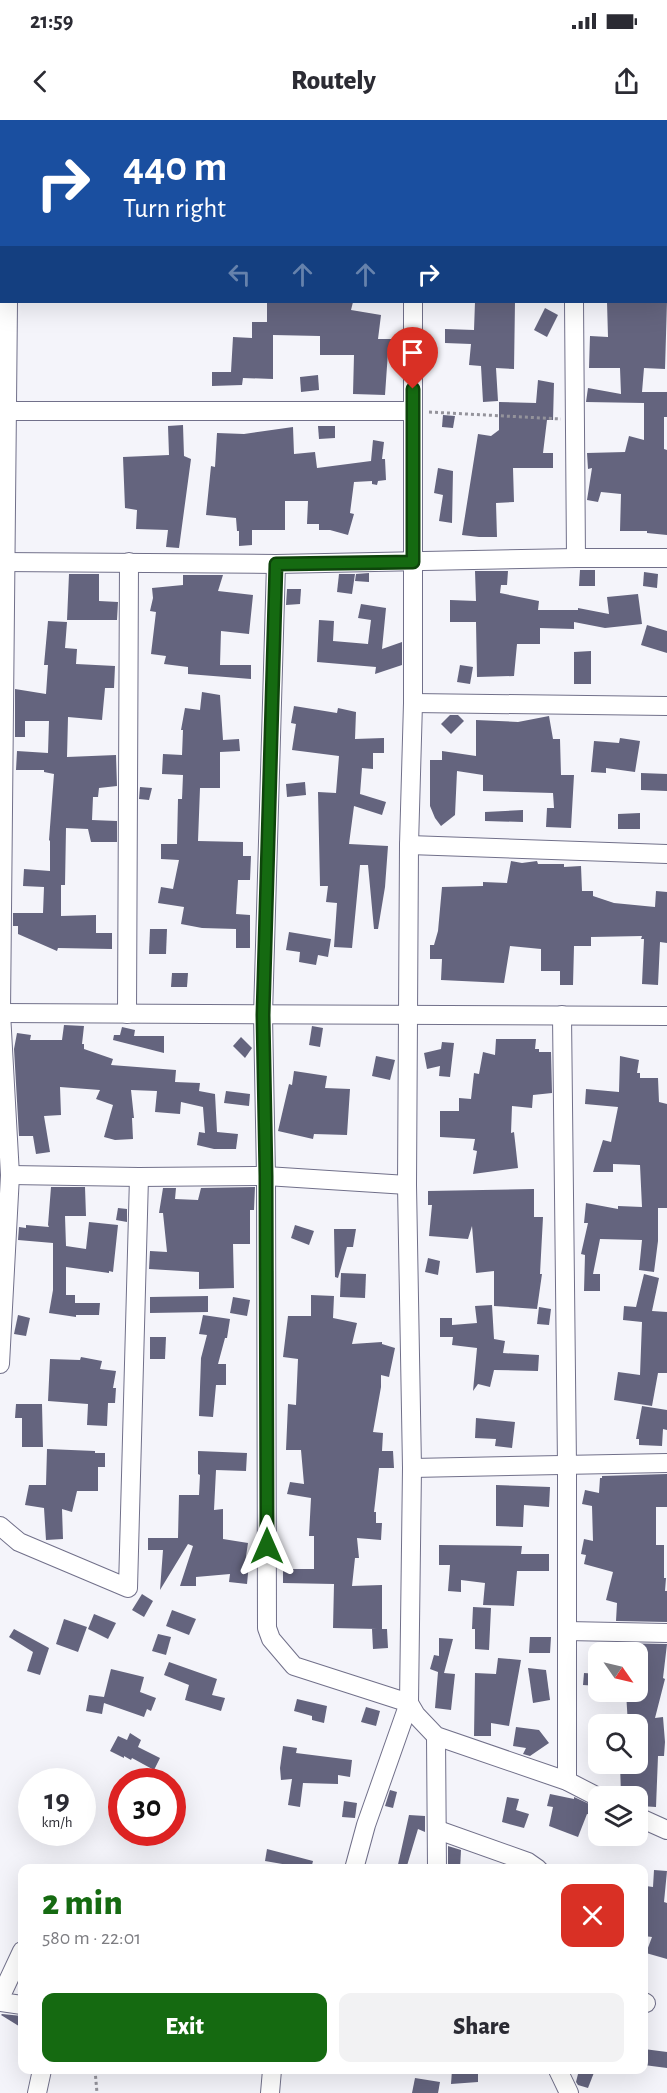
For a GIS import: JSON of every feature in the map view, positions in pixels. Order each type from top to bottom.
[{"type":"street","points":[[0,1364],[10,1175],[0,1012],[2,562],[8,303]]},
{"type":"street","points":[[355,1864],[366,1825],[409,1702],[412,1468],[407,1185],[409,846],[413,703],[413,303]]},
{"type":"street","points":[[574,303],[576,558]]},
{"type":"street","points":[[6,411],[413,411]]},
{"type":"street","points":[[2,562],[276,564],[667,558]]},
{"type":"street","points":[[127,1014],[129,562]]},
{"type":"street","points":[[276,564],[263,1015],[266,1176],[267,1628],[276,1646],[294,1666],[409,1702],[416,1715],[436,1736],[567,1781],[588,1792]]},
{"type":"street","points":[[413,703],[667,706]]},
{"type":"street","points":[[409,846],[667,854]]},
{"type":"street","points":[[0,1012],[667,1017]]},
{"type":"street","points":[[562,1015],[567,1465],[567,1781]]},
{"type":"street","points":[[10,1175],[266,1176],[407,1185]]},
{"type":"street","points":[[0,1526],[19,1542],[128,1588],[139,1177]]},
{"type":"street","points":[[412,1468],[667,1463]]},
{"type":"street","points":[[567,1631],[667,1633]]},
{"type":"street","points":[[436,1736],[437,1864]]},
{"type":"street","points":[[648,1821],[667,1830]]},
{"type":"street","points":[[438,1830],[531,1864]]},
{"type":"street","points":[[18,1961],[0,2000],[18,2004]]},
{"type":"street","points":[[37,2093],[41,2074]]},
{"type":"street","points":[[270,2093],[272,2074]]},
{"type":"street","points":[[560,2074],[569,2093]]},
{"type":"path","points":[[413,411],[574,420]]},
{"type":"path","points":[[95,2074],[97,2093]]},
{"type":"building","points":[[267,303],[353,303],[351,310],[381,315],[378,339],[397,339],[397,353],[388,352],[385,395],[353,394],[354,355],[320,355],[320,336],[273,335],[273,379],[243,378],[242,385],[212,386],[212,372],[231,372],[233,337],[252,338],[252,322],[267,322]]},
{"type":"building","points":[[475,303],[515,303],[514,369],[496,368],[498,401],[483,402],[481,366],[469,365],[471,344],[445,343],[445,329],[474,330]]},
{"type":"building","points":[[607,303],[667,303],[665,369],[644,368],[642,392],[667,392],[664,449],[667,450],[667,535],[647,533],[647,531],[620,531],[621,494],[601,492],[598,502],[587,500],[592,468],[588,469],[587,453],[625,452],[629,436],[644,440],[644,403],[586,402],[588,388],[621,394],[620,368],[589,368],[590,336],[608,337]]},
{"type":"building","points":[[545,308],[558,315],[547,337],[534,330]]},
{"type":"building","points":[[318,375],[319,390],[301,392],[300,377]]},
{"type":"building","points":[[538,380],[554,383],[553,420],[547,420],[543,453],[553,453],[553,468],[513,468],[514,502],[496,503],[497,537],[462,535],[478,434],[491,436],[499,430],[499,402],[536,403]]},
{"type":"building","points":[[443,415],[455,416],[453,428],[442,427]]},
{"type":"building","points":[[183,425],[184,456],[191,459],[179,548],[166,547],[168,530],[136,529],[137,510],[125,508],[123,457],[169,455],[168,426]]},
{"type":"building","points":[[318,426],[335,426],[335,438],[319,439]]},
{"type":"building","points":[[293,427],[294,454],[315,452],[317,468],[371,461],[373,440],[384,442],[382,459],[385,459],[386,480],[378,481],[377,485],[372,484],[372,481],[354,482],[350,513],[354,514],[348,535],[330,530],[319,530],[319,524],[307,524],[308,501],[285,501],[285,530],[252,530],[252,545],[239,546],[236,518],[206,515],[211,466],[215,467],[217,433],[244,434]]},
{"type":"building","points":[[438,468],[453,471],[452,523],[439,521],[443,495],[434,493]]},
{"type":"building","points":[[580,570],[595,570],[595,586],[579,586]]},
{"type":"building","points":[[475,571],[508,571],[507,585],[501,585],[500,593],[539,601],[538,610],[578,610],[578,608],[609,614],[607,597],[638,594],[642,624],[605,628],[574,622],[574,629],[540,628],[540,644],[517,644],[514,676],[477,677],[476,622],[450,622],[450,600],[476,601]]},
{"type":"building","points":[[644,572],[658,574],[657,588],[643,586]]},
{"type":"building","points":[[369,573],[369,582],[355,581],[356,574]]},
{"type":"building","points":[[69,574],[99,574],[99,601],[118,602],[117,620],[67,620]]},
{"type":"building","points":[[339,574],[355,574],[352,594],[337,592]]},
{"type":"building","points":[[183,575],[223,575],[218,591],[253,595],[249,634],[221,631],[220,665],[251,665],[251,679],[188,674],[188,667],[164,664],[166,656],[151,654],[156,612],[150,611],[153,598],[152,588],[183,585]]},
{"type":"building","points":[[287,589],[301,589],[300,604],[286,605]]},
{"type":"building","points":[[361,604],[386,608],[382,649],[402,642],[402,665],[375,674],[376,667],[317,662],[319,620],[334,621],[333,641],[368,644],[371,620],[358,618]]},
{"type":"building","points":[[48,621],[67,622],[65,648],[77,649],[76,664],[115,666],[114,688],[105,688],[102,720],[68,717],[67,757],[116,755],[117,786],[99,788],[98,797],[93,797],[92,820],[117,821],[117,842],[91,842],[88,829],[66,828],[65,885],[61,885],[61,916],[96,915],[96,933],[112,933],[112,949],[58,948],[57,951],[18,934],[18,926],[13,926],[13,913],[43,913],[44,887],[23,886],[24,869],[50,871],[49,840],[54,774],[44,772],[44,770],[16,770],[17,751],[48,753],[49,721],[25,721],[25,737],[15,737],[15,689],[46,694],[48,665],[44,665]]},
{"type":"building","points":[[647,625],[667,631],[667,653],[641,645]]},
{"type":"building","points":[[591,651],[591,684],[574,684],[574,652]]},
{"type":"building","points":[[460,665],[473,667],[470,684],[457,682]]},
{"type":"building","points":[[202,692],[220,695],[223,740],[239,739],[240,751],[220,752],[220,788],[200,788],[198,841],[243,842],[243,856],[251,856],[250,880],[238,880],[236,914],[250,915],[250,948],[236,948],[236,929],[202,928],[181,924],[184,907],[158,903],[161,887],[173,889],[179,860],[161,859],[161,844],[177,844],[178,799],[182,799],[183,775],[162,774],[163,754],[182,755],[183,730],[181,730],[185,708],[200,710]]},
{"type":"building","points":[[294,706],[337,713],[338,708],[356,712],[355,739],[384,738],[384,753],[373,753],[373,769],[362,768],[360,794],[386,802],[382,815],[354,806],[349,844],[388,846],[385,887],[378,929],[374,929],[368,865],[360,865],[352,948],[334,947],[337,903],[326,902],[328,886],[320,886],[318,792],[336,793],[339,756],[292,750],[296,724],[291,723]]},
{"type":"building","points":[[450,715],[458,715],[464,721],[451,734],[441,724]]},
{"type":"building","points":[[549,716],[553,739],[560,739],[561,775],[574,775],[571,828],[546,827],[547,808],[554,808],[553,793],[483,791],[483,775],[457,771],[455,815],[441,826],[430,806],[430,760],[442,760],[442,751],[476,756],[476,720],[518,722]]},
{"type":"building","points":[[620,738],[640,741],[635,772],[606,768],[606,773],[591,772],[594,741],[619,743]]},
{"type":"building","points":[[641,773],[667,774],[667,791],[641,790]]},
{"type":"building","points":[[305,782],[306,795],[287,797],[286,784]]},
{"type":"building","points":[[140,787],[152,788],[149,800],[139,799]]},
{"type":"building","points":[[523,810],[523,822],[485,821],[485,812]]},
{"type":"building","points":[[640,813],[640,829],[618,829],[618,814]]},
{"type":"building","points":[[511,861],[564,864],[564,867],[581,866],[582,891],[593,891],[593,896],[614,903],[655,907],[656,891],[667,892],[667,943],[660,942],[658,985],[642,984],[644,939],[641,939],[642,936],[591,937],[591,946],[574,946],[573,985],[560,985],[560,971],[541,971],[541,949],[510,946],[504,983],[441,980],[442,959],[430,959],[430,945],[434,945],[438,931],[442,887],[483,886],[483,882],[507,883]]},
{"type":"building","points":[[150,929],[167,929],[166,954],[149,954]]},
{"type":"building","points":[[289,932],[331,939],[328,957],[318,955],[316,965],[299,962],[300,952],[286,950]]},
{"type":"building","points":[[172,973],[188,973],[187,987],[171,987]]},
{"type":"building","points":[[64,1025],[84,1026],[82,1044],[84,1044],[84,1049],[113,1059],[111,1065],[176,1070],[175,1082],[200,1083],[199,1091],[215,1094],[217,1132],[238,1134],[236,1149],[214,1149],[197,1145],[199,1132],[205,1133],[203,1107],[181,1102],[180,1114],[155,1112],[157,1091],[131,1090],[134,1118],[132,1118],[133,1139],[115,1140],[104,1137],[113,1105],[96,1099],[100,1090],[60,1087],[61,1115],[44,1116],[50,1152],[36,1154],[33,1136],[19,1136],[14,1049],[17,1033],[31,1035],[30,1040],[62,1040]]},
{"type":"building","points":[[312,1026],[323,1028],[320,1047],[309,1045]]},
{"type":"building","points":[[122,1027],[135,1030],[134,1036],[164,1036],[164,1053],[113,1040],[114,1035],[120,1035]]},
{"type":"building","points":[[241,1037],[252,1048],[245,1058],[233,1046]]},
{"type":"building","points":[[496,1039],[536,1039],[535,1049],[539,1049],[539,1052],[551,1052],[552,1093],[533,1095],[532,1108],[512,1106],[511,1133],[514,1132],[518,1168],[473,1174],[477,1151],[473,1150],[475,1139],[440,1137],[440,1111],[459,1111],[459,1098],[471,1099],[474,1073],[479,1074],[483,1052],[495,1055]]},
{"type":"building","points":[[442,1042],[454,1043],[450,1077],[439,1076],[440,1066],[427,1069],[424,1053],[441,1049]]},
{"type":"building","points":[[376,1056],[395,1060],[390,1080],[372,1076]]},
{"type":"building","points":[[620,1056],[639,1060],[637,1073],[640,1073],[640,1078],[658,1078],[659,1102],[667,1104],[667,1208],[658,1208],[658,1241],[654,1272],[639,1270],[642,1240],[600,1239],[593,1274],[600,1274],[600,1291],[584,1291],[585,1255],[581,1254],[588,1223],[584,1223],[586,1203],[618,1209],[618,1206],[642,1207],[640,1165],[613,1164],[613,1172],[593,1172],[603,1140],[611,1142],[618,1107],[585,1104],[586,1089],[619,1092]]},
{"type":"building","points":[[294,1071],[327,1076],[325,1088],[350,1089],[347,1135],[314,1134],[313,1139],[278,1131]]},
{"type":"building","points":[[226,1091],[250,1094],[249,1106],[224,1103]]},
{"type":"building","points":[[51,1187],[85,1187],[86,1216],[65,1216],[66,1246],[86,1249],[89,1222],[118,1225],[113,1272],[66,1267],[66,1295],[75,1295],[75,1303],[100,1303],[99,1315],[76,1315],[76,1317],[49,1313],[53,1290],[53,1243],[18,1240],[19,1227],[26,1228],[26,1225],[49,1227]]},
{"type":"building","points":[[255,1187],[254,1210],[250,1210],[250,1244],[233,1244],[234,1288],[199,1289],[199,1272],[149,1269],[150,1251],[167,1252],[163,1213],[159,1213],[163,1188],[176,1188],[175,1199],[198,1200],[201,1188]]},
{"type":"building","points":[[534,1189],[534,1217],[543,1217],[540,1274],[542,1274],[537,1309],[494,1306],[494,1271],[476,1273],[472,1226],[468,1239],[429,1236],[432,1205],[428,1205],[428,1191]]},
{"type":"building","points":[[118,1208],[127,1209],[127,1222],[116,1220]]},
{"type":"building","points":[[295,1225],[314,1231],[309,1245],[291,1238]]},
{"type":"building","points":[[334,1229],[356,1229],[353,1247],[347,1247],[338,1278],[335,1277]]},
{"type":"building","points":[[428,1258],[440,1261],[438,1275],[425,1272]]},
{"type":"building","points":[[341,1273],[366,1274],[365,1298],[340,1297]]},
{"type":"building","points":[[644,1274],[659,1278],[652,1311],[667,1312],[667,1373],[658,1373],[652,1406],[614,1400],[618,1372],[640,1375],[642,1322],[623,1320],[624,1306],[636,1307]]},
{"type":"building","points":[[311,1295],[334,1296],[333,1318],[357,1323],[352,1344],[382,1342],[382,1344],[395,1348],[389,1377],[381,1375],[373,1432],[383,1433],[382,1451],[393,1451],[394,1468],[379,1468],[374,1512],[376,1512],[376,1523],[382,1523],[381,1540],[357,1538],[359,1558],[355,1558],[352,1586],[382,1585],[382,1629],[387,1629],[388,1648],[373,1649],[372,1629],[377,1629],[333,1628],[334,1584],[283,1583],[283,1569],[314,1569],[314,1536],[309,1536],[311,1498],[287,1494],[290,1482],[304,1484],[301,1450],[286,1450],[288,1404],[296,1405],[298,1359],[283,1357],[288,1316],[311,1316]]},
{"type":"building","points":[[208,1296],[208,1312],[150,1313],[150,1297]]},
{"type":"building","points":[[233,1297],[250,1300],[247,1316],[230,1313]]},
{"type":"building","points":[[492,1305],[494,1339],[505,1341],[503,1353],[539,1355],[538,1371],[494,1370],[490,1387],[478,1384],[473,1391],[477,1348],[452,1345],[453,1337],[440,1337],[440,1318],[452,1318],[452,1325],[477,1323],[475,1306]]},
{"type":"building","points":[[539,1307],[551,1309],[549,1325],[537,1324]]},
{"type":"building","points":[[18,1315],[30,1318],[26,1336],[14,1334]]},
{"type":"building","points":[[203,1315],[230,1319],[227,1338],[225,1338],[218,1364],[226,1364],[226,1385],[216,1385],[213,1417],[199,1416],[201,1358],[207,1335],[199,1334]]},
{"type":"building","points":[[150,1337],[166,1337],[165,1359],[150,1359]]},
{"type":"building","points":[[81,1357],[102,1361],[100,1369],[116,1371],[113,1388],[116,1388],[115,1403],[108,1403],[107,1426],[87,1425],[88,1404],[48,1401],[50,1359],[80,1360]]},
{"type":"building","points":[[16,1404],[42,1404],[43,1447],[22,1447],[22,1418],[15,1418]]},
{"type":"building","points":[[642,1406],[667,1410],[667,1430],[663,1429],[662,1446],[639,1445],[639,1439],[636,1439]]},
{"type":"building","points":[[476,1418],[515,1422],[512,1448],[495,1446],[496,1439],[475,1438]]},
{"type":"building","points":[[47,1449],[105,1453],[105,1467],[98,1467],[98,1491],[77,1491],[72,1512],[62,1509],[63,1539],[46,1540],[44,1508],[25,1505],[29,1485],[46,1485]]},
{"type":"building","points":[[198,1451],[247,1453],[246,1471],[216,1470],[214,1510],[223,1509],[223,1539],[248,1543],[245,1563],[249,1563],[247,1584],[229,1582],[230,1574],[196,1577],[196,1586],[180,1586],[193,1546],[188,1544],[160,1590],[163,1550],[148,1550],[148,1538],[178,1538],[179,1495],[199,1495]]},
{"type":"building","points":[[667,1474],[667,1507],[656,1507],[656,1545],[664,1545],[667,1622],[616,1621],[617,1603],[606,1600],[613,1572],[584,1564],[586,1555],[581,1554],[584,1539],[593,1541],[592,1506],[582,1504],[585,1490],[599,1493],[602,1476]]},
{"type":"building","points":[[496,1485],[550,1487],[549,1507],[524,1505],[523,1527],[496,1526]]},
{"type":"building","points":[[439,1545],[522,1546],[521,1554],[549,1554],[549,1571],[517,1571],[514,1606],[483,1605],[485,1583],[461,1580],[461,1592],[448,1591],[450,1565],[439,1565]]},
{"type":"building","points":[[142,1594],[153,1601],[144,1617],[132,1610]]},
{"type":"building","points":[[473,1607],[491,1608],[489,1650],[475,1649],[475,1629],[472,1629]]},
{"type":"building","points":[[172,1610],[196,1619],[189,1635],[166,1626]]},
{"type":"building","points":[[94,1614],[116,1623],[108,1639],[88,1629]]},
{"type":"building","points":[[64,1619],[87,1627],[78,1652],[56,1644]]},
{"type":"building","points":[[14,1629],[49,1648],[40,1675],[27,1671],[33,1652],[9,1637]]},
{"type":"building","points":[[158,1634],[171,1637],[166,1655],[152,1651]]},
{"type":"building","points":[[530,1637],[551,1637],[550,1653],[529,1653]]},
{"type":"building","points":[[439,1638],[453,1639],[444,1673],[455,1674],[451,1710],[435,1708],[438,1672],[430,1669],[434,1655],[439,1656]]},
{"type":"building","points":[[648,1644],[667,1644],[663,1678],[665,1679],[655,1718],[663,1717],[665,1742],[664,1756],[658,1756],[656,1807],[648,1806],[648,1786],[621,1786],[620,1774],[648,1774],[648,1714],[627,1714],[627,1702],[648,1702]]},
{"type":"building","points":[[498,1658],[521,1660],[509,1726],[491,1723],[491,1736],[474,1736],[475,1673],[496,1674]]},
{"type":"building","points":[[169,1662],[217,1679],[212,1695],[225,1698],[221,1711],[185,1700],[189,1685],[164,1675]]},
{"type":"building","points":[[528,1668],[546,1670],[550,1700],[533,1703]]},
{"type":"building","points":[[111,1669],[144,1677],[140,1692],[156,1698],[151,1711],[147,1709],[144,1717],[104,1703],[102,1714],[86,1711],[89,1695],[104,1697]]},
{"type":"building","points":[[584,1673],[588,1673],[588,1685],[583,1685]]},
{"type":"building","points":[[297,1699],[327,1706],[324,1723],[312,1720],[312,1716],[294,1711]]},
{"type":"building","points":[[366,1707],[380,1711],[376,1726],[361,1722]]},
{"type":"building","points":[[516,1727],[539,1730],[549,1743],[530,1756],[523,1754],[526,1748],[513,1746]]},
{"type":"building","points":[[130,1733],[141,1740],[138,1747],[160,1758],[155,1768],[110,1751],[118,1736],[127,1740]]},
{"type":"building","points":[[283,1746],[297,1748],[296,1753],[352,1760],[350,1777],[338,1775],[338,1784],[303,1783],[300,1807],[288,1805],[292,1779],[281,1780]]},
{"type":"building","points":[[390,1790],[397,1792],[393,1808],[385,1806]]},
{"type":"building","points":[[550,1794],[574,1799],[574,1797],[588,1803],[588,1814],[578,1837],[549,1826],[553,1807],[547,1806]]},
{"type":"building","points":[[507,1797],[519,1799],[516,1810],[529,1814],[524,1828],[502,1822]]},
{"type":"building","points":[[344,1801],[357,1803],[355,1818],[342,1817]]},
{"type":"building","points":[[409,1815],[425,1816],[425,1832],[418,1829],[408,1864],[398,1864]]},
{"type":"building","points":[[448,1846],[461,1850],[460,1864],[448,1864]]},
{"type":"building","points":[[267,1849],[313,1861],[312,1864],[282,1864],[265,1861]]},
{"type":"building","points":[[654,1870],[667,1871],[664,1902],[667,1903],[667,1959],[648,1954],[652,1937],[648,1936],[648,1886],[653,1887]]},
{"type":"building","points":[[1,2015],[18,2016],[18,2026]]},
{"type":"building","points":[[648,2050],[667,2052],[667,2068],[648,2066]]},
{"type":"building","points":[[452,2074],[478,2074],[478,2082],[451,2084]]},
{"type":"building","points":[[578,2074],[593,2074],[588,2088],[576,2082]]},
{"type":"building","points":[[415,2078],[440,2082],[438,2093],[412,2093]]},
{"type":"route","points":[[267,1546],[263,1015],[276,564],[413,562],[413,389]]}]
